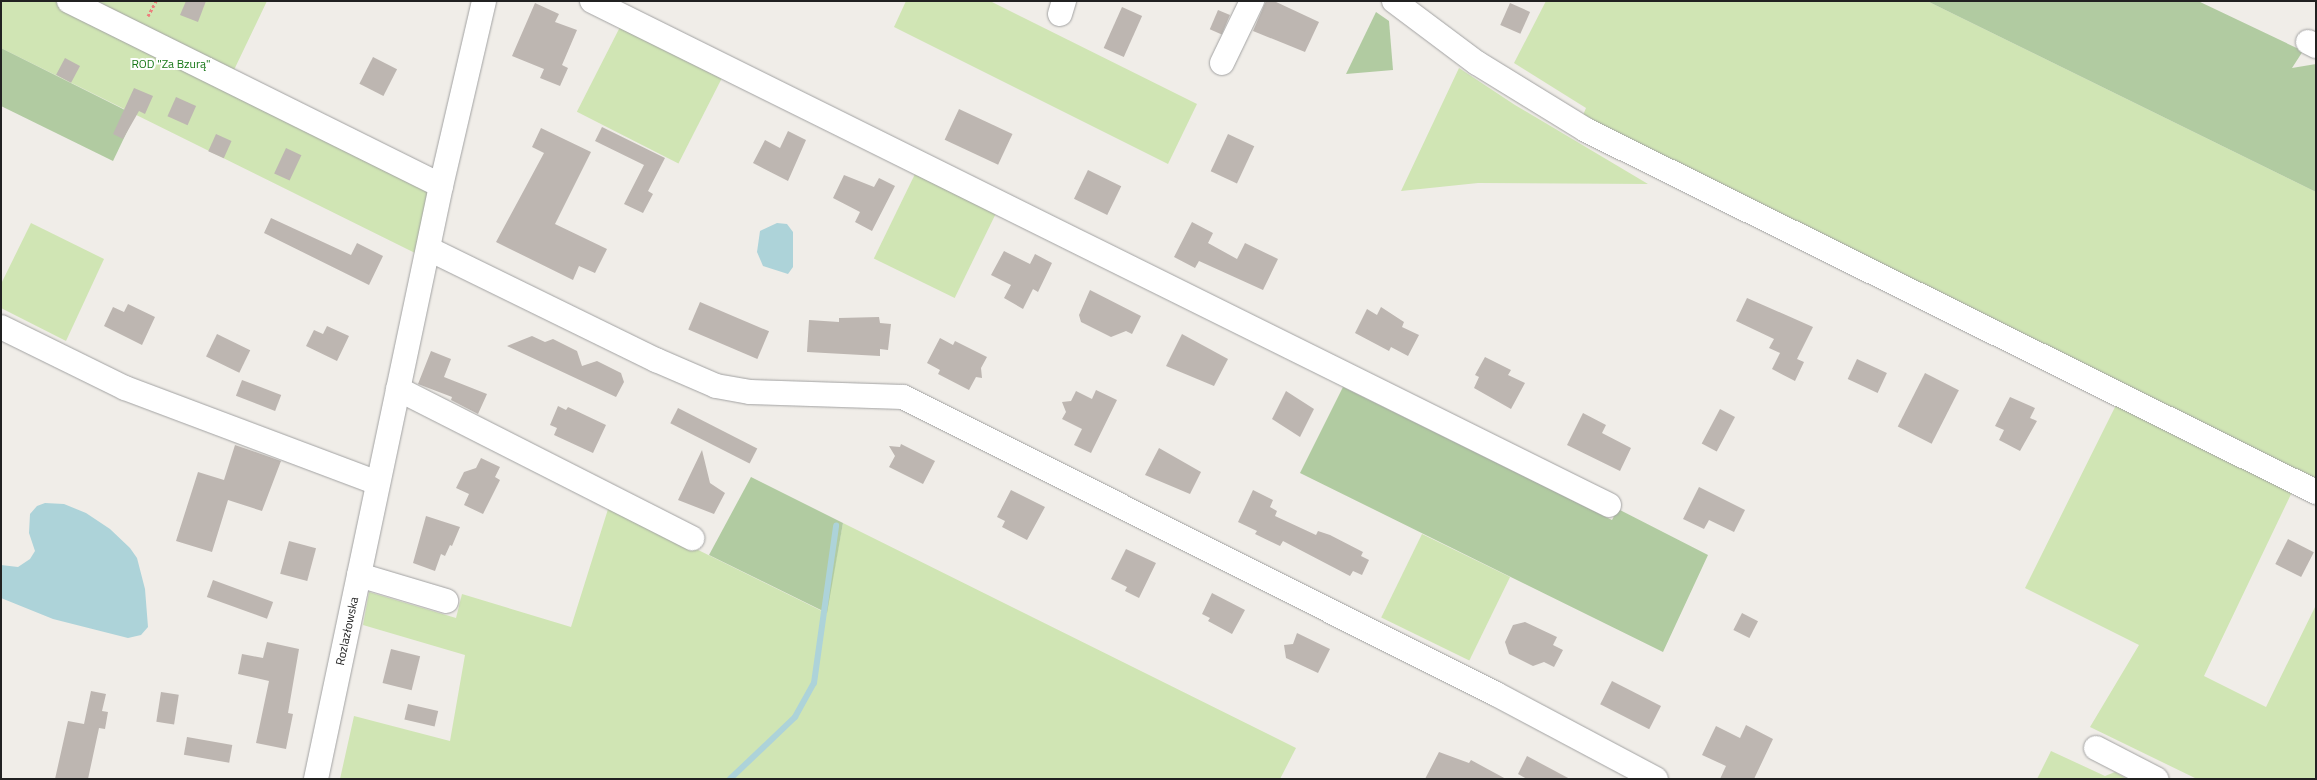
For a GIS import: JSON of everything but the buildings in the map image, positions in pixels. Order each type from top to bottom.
[{"type":"street","points":[[69,1],[442,186]]},
{"type":"street","name":"Rozlazłowska","points":[[316,779],[428,249],[484,1]]},
{"type":"street","points":[[592,1],[1609,505]]},
{"type":"street","points":[[1222,63],[1252,1]]},
{"type":"street","points":[[1394,1],[1477,63],[1586,130],[2316,492]]},
{"type":"street","points":[[428,249],[656,360],[716,386],[750,392],[903,397],[1496,694],[1656,779]]},
{"type":"street","points":[[1,327],[125,388],[378,483]]},
{"type":"street","points":[[398,389],[692,538]]},
{"type":"street","points":[[358,575],[446,601]]},
{"type":"street","points":[[2096,748],[2156,779]]},
{"type":"green space","name":"ROD \"Za Bzurą\"","points":[[1,1],[267,1],[233,72],[433,170],[415,253],[1,48]]},
{"type":"green space","points":[[906,1],[990,1],[1197,104],[1168,164],[894,27]]},
{"type":"green space","points":[[1546,1],[1927,1],[2316,192],[2316,484],[1581,120],[1586,108],[1514,63]]},
{"type":"green space","points":[[1927,1],[2198,1],[2303,51],[2292,68],[2316,64],[2316,192]]},
{"type":"green space","points":[[1376,12],[1389,21],[1393,70],[1346,74]]},
{"type":"green space","points":[[620,27],[722,79],[678,163],[577,112]]},
{"type":"green space","points":[[1,48],[135,115],[113,161],[1,106]]},
{"type":"green space","points":[[1459,68],[1515,105],[1648,184],[1478,183],[1401,191]]},
{"type":"green space","points":[[915,174],[996,213],[955,298],[874,258]]},
{"type":"green space","points":[[31,223],[104,259],[66,341],[1,308],[1,284]]},
{"type":"green space","points":[[1343,387],[1612,520],[1618,509],[1708,555],[1663,652],[1300,473]]},
{"type":"green space","points":[[2117,403],[2293,490],[2204,676],[2266,707],[2316,605],[2316,779],[2197,779],[2090,727],[2139,645],[2025,588]]},
{"type":"green space","points":[[751,477],[843,523],[827,613],[709,555]]},
{"type":"green space","points":[[609,506],[826,613],[843,523],[1296,748],[1280,779],[340,779],[354,716],[450,741],[465,655],[363,625],[369,592],[456,618],[462,594],[571,627]]},
{"type":"green space","points":[[1422,534],[1510,577],[1469,661],[1381,618]]},
{"type":"green space","points":[[2051,751],[2105,776],[2115,772],[2127,779],[2037,779]]},
{"type":"water","points":[[777,223],[787,224],[793,232],[793,267],[788,274],[763,266],[757,252],[760,231]]},
{"type":"water","points":[[45,503],[64,504],[86,513],[110,529],[130,548],[137,558],[145,589],[148,627],[141,635],[128,638],[53,619],[1,598],[1,565],[18,567],[30,559],[35,551],[29,533],[30,514],[37,506]]},
{"type":"waterway","points":[[730,779],[795,717],[814,683],[836,526]]}]
